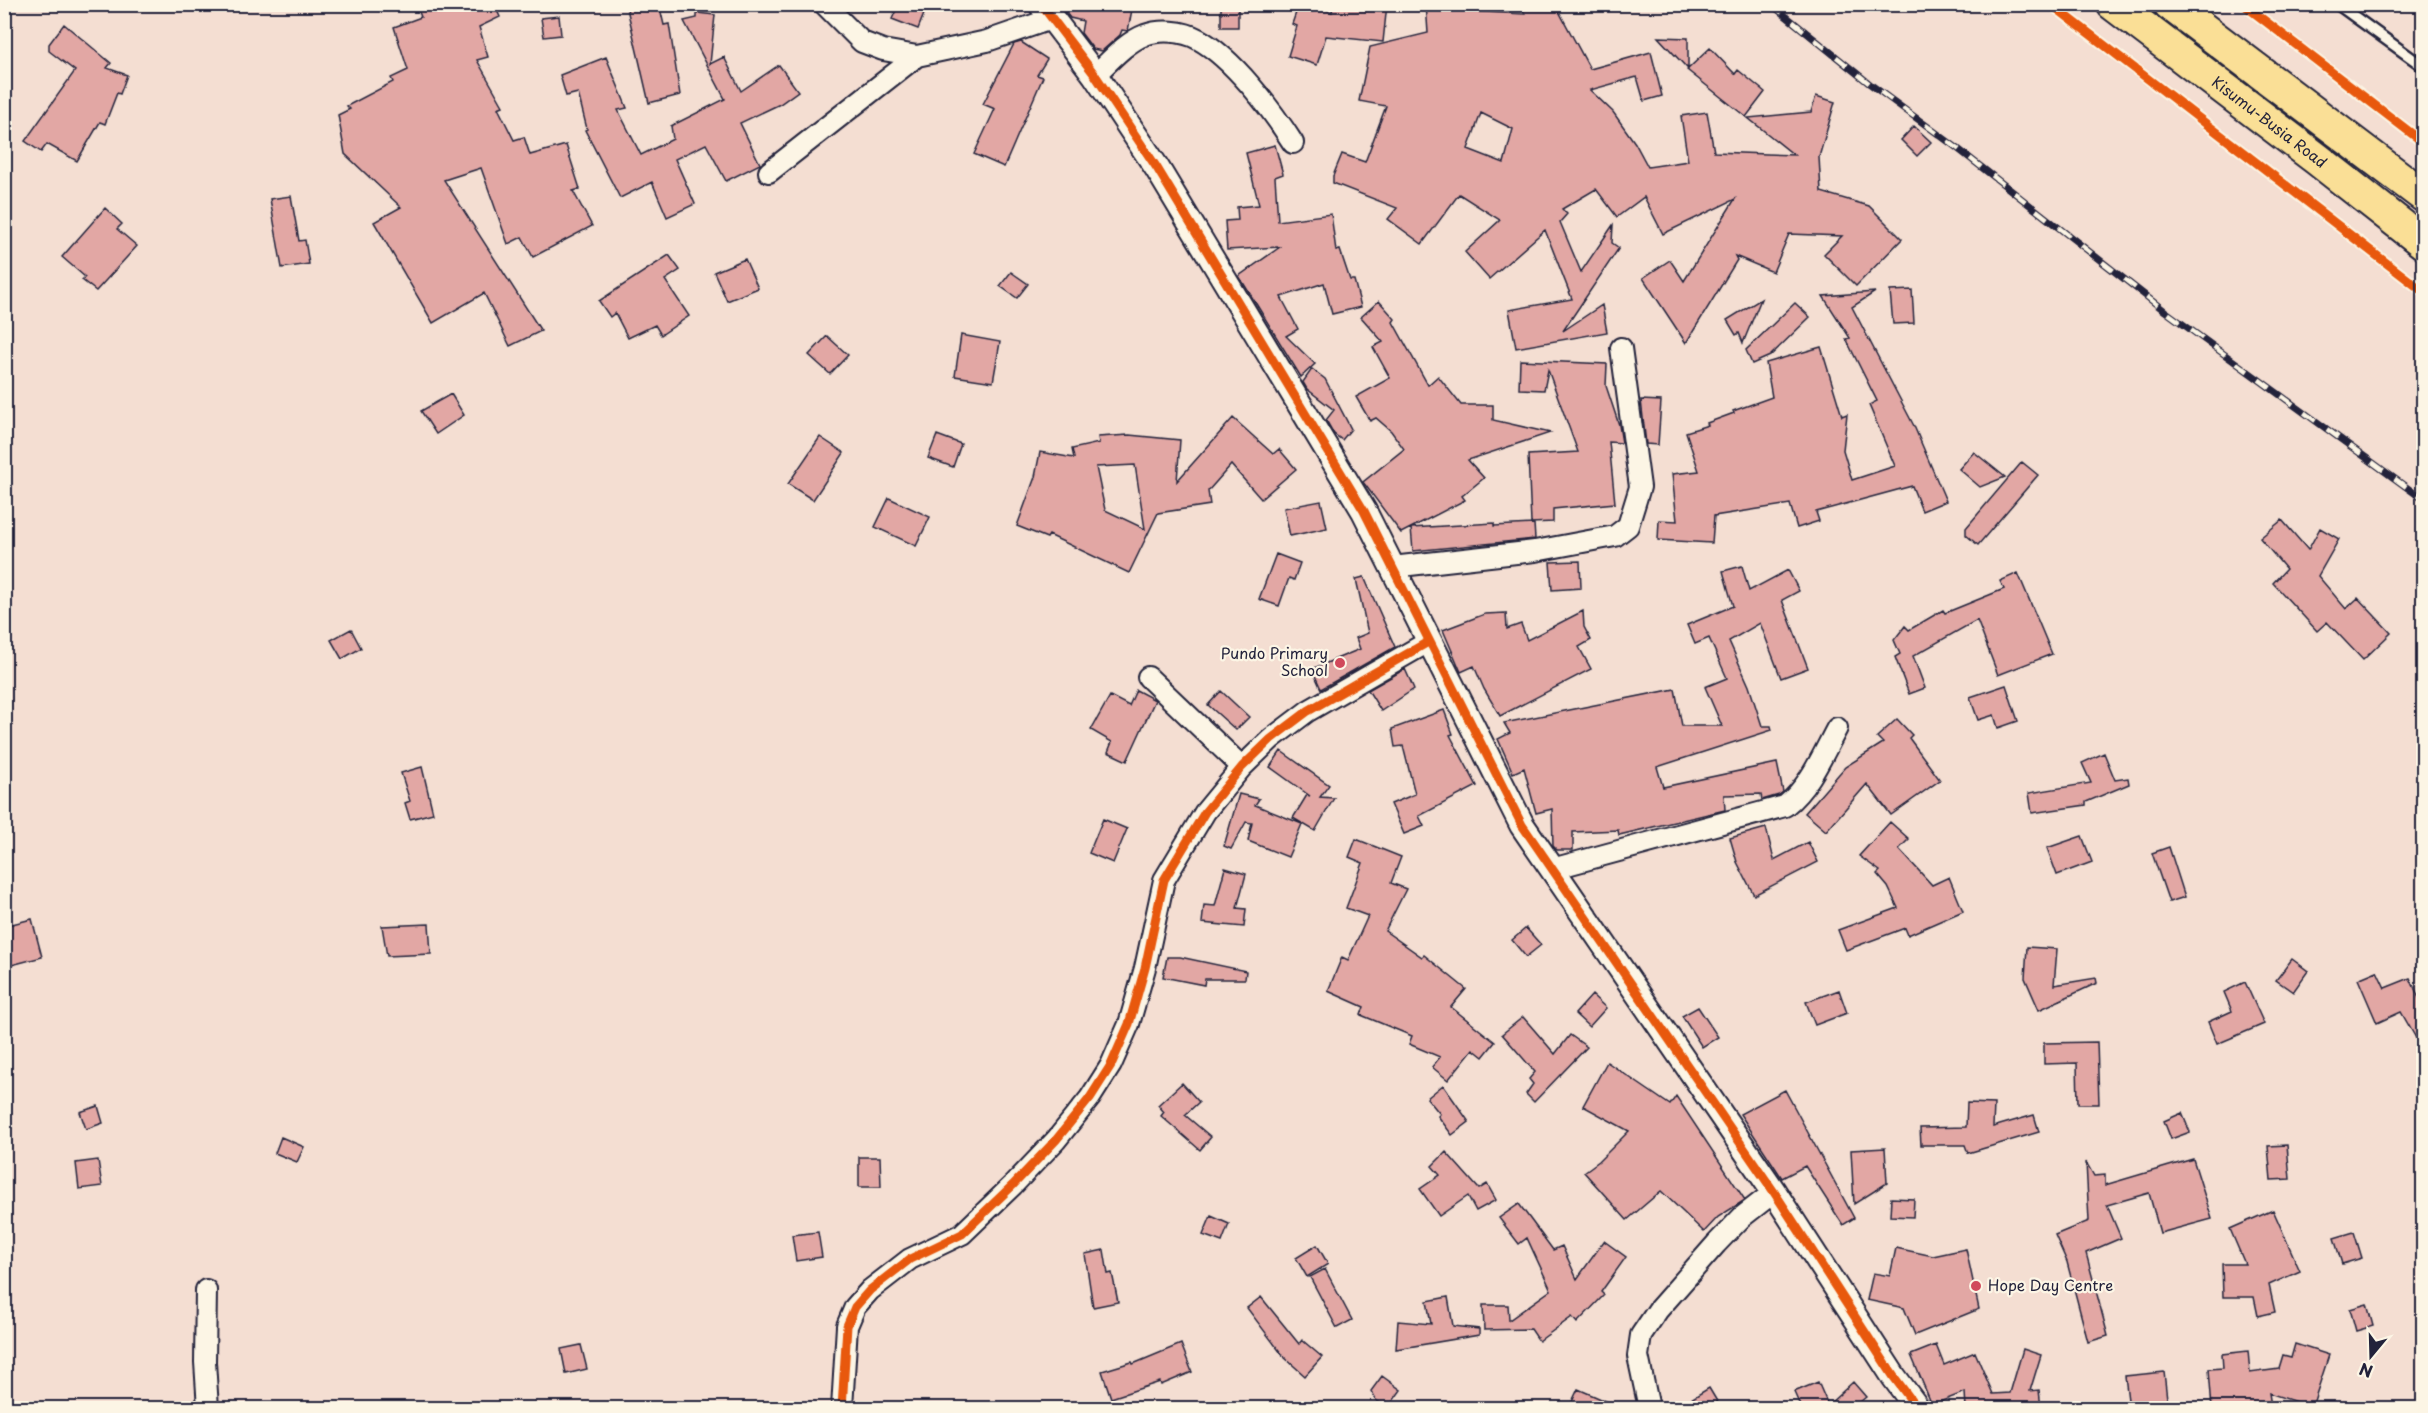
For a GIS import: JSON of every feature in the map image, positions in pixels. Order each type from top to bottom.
[{"type":"highway","name":"Kisumu-Busia Road","points":[[2113,4],[2424,243]]},
{"type":"highway","points":[[2170,4],[2424,196]]},
{"type":"street","points":[[824,4],[862,42],[883,50],[916,56],[987,41],[1046,12],[1095,75],[1157,168],[1364,511],[1522,825],[1774,1192],[1894,1377],[1917,1408]]},
{"type":"street","points":[[1095,75],[1119,52],[1144,35],[1164,31],[1197,38],[1228,61],[1278,119],[1293,143]]},
{"type":"street","points":[[770,172],[916,56]]},
{"type":"street","points":[[1392,567],[1535,551],[1616,536],[1628,526],[1640,487],[1621,348]]},
{"type":"street","points":[[842,1408],[848,1326],[855,1307],[870,1290],[910,1259],[962,1234],[1056,1140],[1083,1107],[1111,1065],[1130,1024],[1164,880],[1205,812],[1242,767],[1271,739],[1308,711],[1428,642]]},
{"type":"street","points":[[1148,677],[1242,767]]},
{"type":"street","points":[[1552,869],[1785,806],[1797,796],[1810,779],[1837,728]]},
{"type":"street","points":[[1649,1408],[1638,1356],[1641,1335],[1658,1310],[1742,1217],[1774,1192]]},
{"type":"street","points":[[206,1290],[205,1362],[208,1408]]},
{"type":"lane","points":[[2337,4],[2424,67]]},
{"type":"building","points":[[416,4],[494,4],[500,17],[479,27],[488,57],[477,60],[503,106],[498,108],[514,140],[524,137],[530,155],[566,145],[580,189],[573,191],[592,226],[533,257],[522,237],[508,244],[481,168],[444,180],[541,331],[510,346],[484,293],[433,323],[374,222],[401,207],[345,154],[338,115],[350,109],[347,106],[393,82],[391,78],[408,70],[394,27],[421,17]]},
{"type":"building","points":[[626,4],[659,4],[664,25],[669,24],[680,95],[649,103]]},
{"type":"building","points":[[899,4],[928,4],[918,29],[892,19]]},
{"type":"building","points":[[1059,4],[1133,4],[1128,31],[1122,30],[1120,35],[1102,51],[1093,49],[1081,33],[1083,21],[1070,18]]},
{"type":"building","points":[[1221,4],[1238,4],[1238,27],[1221,27]]},
{"type":"building","points":[[1299,4],[1312,4],[1332,12],[1333,4],[1387,4],[1383,42],[1326,36],[1317,65],[1288,56],[1297,26],[1292,24]]},
{"type":"building","points":[[1426,4],[1462,4],[1463,11],[1525,14],[1520,4],[1555,4],[1590,69],[1651,52],[1662,96],[1644,101],[1637,77],[1590,90],[1613,112],[1635,143],[1648,167],[1688,161],[1681,116],[1707,112],[1714,152],[1794,155],[1748,118],[1811,112],[1816,96],[1835,102],[1819,157],[1821,192],[1869,206],[1902,239],[1856,286],[1824,254],[1842,236],[1789,234],[1773,272],[1735,256],[1737,260],[1686,343],[1643,278],[1670,260],[1684,281],[1735,199],[1663,234],[1644,197],[1617,217],[1596,189],[1562,209],[1567,214],[1560,222],[1581,272],[1613,225],[1612,243],[1619,248],[1563,331],[1602,305],[1607,332],[1516,348],[1509,310],[1572,299],[1545,230],[1489,279],[1465,252],[1500,220],[1459,194],[1422,244],[1388,219],[1397,208],[1333,183],[1333,176],[1342,154],[1365,162],[1386,106],[1359,101],[1370,47],[1428,33]],"holes":[[[1481,113],[1513,129],[1504,163],[1468,149]]]},
{"type":"building","points":[[697,13],[715,15],[710,64],[724,57],[741,91],[779,65],[798,91],[780,104],[740,123],[760,164],[726,181],[706,144],[675,159],[695,204],[667,217],[652,182],[620,198],[585,130],[587,129],[578,93],[566,96],[560,75],[606,57],[627,108],[618,110],[641,155],[673,139],[671,126],[725,99],[684,21],[697,18]]},
{"type":"building","points":[[559,16],[561,35],[544,37],[541,18]]},
{"type":"building","points":[[64,24],[111,63],[107,68],[127,75],[105,124],[100,122],[77,161],[47,144],[41,152],[25,141],[75,71],[49,51],[49,44]]},
{"type":"building","points":[[1658,37],[1688,38],[1688,69]]},
{"type":"building","points":[[1021,42],[1047,59],[1037,75],[1043,77],[1004,167],[974,154],[995,109],[983,104],[1014,44]]},
{"type":"building","points":[[1710,48],[1735,74],[1738,70],[1765,92],[1746,117],[1687,70]]},
{"type":"building","points":[[1914,126],[1931,142],[1917,156],[1901,140]]},
{"type":"building","points":[[1275,145],[1283,174],[1275,177],[1278,221],[1331,214],[1336,251],[1340,250],[1350,280],[1354,280],[1361,307],[1332,314],[1324,283],[1281,297],[1298,329],[1286,336],[1315,364],[1301,377],[1239,276],[1280,247],[1227,250],[1225,221],[1238,220],[1237,207],[1259,205],[1246,153]]},
{"type":"building","points":[[291,196],[299,241],[305,240],[309,264],[282,268],[270,199]]},
{"type":"building","points":[[105,208],[122,224],[117,229],[137,246],[96,291],[82,280],[85,277],[62,257]]},
{"type":"building","points":[[669,255],[680,270],[665,280],[689,316],[661,335],[655,325],[628,338],[615,313],[610,317],[599,301]]},
{"type":"building","points":[[745,259],[758,288],[727,301],[714,272]]},
{"type":"building","points":[[1011,272],[1028,284],[1017,298],[1000,286]]},
{"type":"building","points":[[1912,290],[1914,323],[1893,324],[1890,291]]},
{"type":"building","points":[[1875,292],[1852,307],[1914,426],[1946,501],[1922,511],[1912,486],[1816,512],[1819,521],[1797,528],[1790,504],[1714,516],[1712,543],[1658,540],[1659,520],[1677,521],[1672,474],[1699,471],[1686,432],[1708,425],[1707,423],[1734,413],[1733,411],[1772,397],[1766,363],[1821,347],[1842,416],[1847,414],[1843,450],[1852,480],[1895,466],[1869,405],[1877,401],[1846,339],[1850,338],[1823,296]]},
{"type":"building","points":[[1761,299],[1743,343],[1739,333],[1736,335],[1727,320]]},
{"type":"building","points":[[1379,301],[1395,319],[1393,322],[1428,385],[1438,376],[1461,405],[1493,405],[1493,420],[1550,433],[1468,460],[1484,478],[1462,496],[1465,500],[1401,533],[1363,482],[1404,449],[1391,431],[1376,418],[1370,421],[1356,397],[1390,378],[1373,347],[1383,342],[1361,317]]},
{"type":"building","points":[[1795,303],[1810,317],[1770,356],[1752,364],[1746,350]]},
{"type":"building","points":[[961,335],[1000,342],[993,382],[955,376]]},
{"type":"building","points":[[827,336],[848,355],[830,374],[809,355]]},
{"type":"building","points":[[1520,360],[1607,364],[1606,386],[1619,425],[1622,443],[1609,442],[1615,503],[1553,509],[1553,522],[1531,523],[1528,455],[1578,452],[1548,370],[1544,390],[1519,389]]},
{"type":"building","points":[[1312,369],[1325,379],[1351,429],[1342,440],[1334,434],[1326,420],[1334,410],[1307,389],[1303,382]]},
{"type":"building","points":[[451,394],[464,415],[436,434],[421,411]]},
{"type":"building","points":[[1641,400],[1661,401],[1658,445],[1646,444]]},
{"type":"building","points":[[1233,418],[1273,454],[1279,449],[1296,469],[1261,499],[1231,465],[1208,491],[1210,505],[1158,513],[1129,573],[1049,535],[1047,538],[1017,526],[1035,477],[1040,452],[1074,458],[1072,449],[1099,443],[1098,437],[1129,435],[1180,440],[1177,481]],"holes":[[[1135,465],[1145,529],[1105,510],[1096,467]]]},
{"type":"building","points":[[937,435],[961,444],[953,467],[928,458]]},
{"type":"building","points":[[820,437],[844,453],[813,500],[788,484]]},
{"type":"building","points":[[1974,452],[2005,477],[1980,487],[1959,469]]},
{"type":"building","points":[[2022,462],[2038,475],[1978,545],[1966,535],[1966,528]]},
{"type":"building","points":[[889,498],[930,517],[916,546],[875,527]]},
{"type":"building","points":[[1321,501],[1327,528],[1290,536],[1284,508]]},
{"type":"building","points":[[2282,520],[2308,550],[2320,528],[2339,539],[2318,576],[2346,609],[2358,598],[2391,633],[2363,660],[2327,622],[2317,631],[2273,583],[2286,569],[2260,538]]},
{"type":"building","points":[[1494,523],[1494,526],[1534,524],[1535,539],[1413,551],[1411,528]]},
{"type":"building","points":[[1276,554],[1300,563],[1294,580],[1289,578],[1279,606],[1259,599]]},
{"type":"building","points":[[1580,561],[1581,588],[1552,590],[1550,562]]},
{"type":"building","points":[[1742,566],[1749,591],[1788,570],[1799,591],[1782,600],[1808,668],[1781,678],[1760,623],[1729,641],[1749,686],[1762,726],[1771,726],[1772,730],[1657,767],[1663,787],[1777,763],[1783,792],[1762,800],[1761,794],[1724,795],[1725,810],[1619,835],[1618,830],[1573,832],[1573,850],[1557,850],[1553,846],[1552,809],[1536,813],[1524,768],[1513,773],[1498,739],[1510,733],[1504,723],[1675,689],[1682,726],[1722,726],[1705,687],[1727,678],[1709,638],[1695,644],[1687,625],[1733,606],[1723,571]]},
{"type":"building","points":[[2018,573],[2052,654],[1998,675],[1977,620],[1913,656],[1925,688],[1909,694],[1895,657],[1900,654],[1894,640],[1905,626],[1909,630],[1943,610],[1945,613],[2004,589],[2000,581]]},
{"type":"building","points":[[1364,577],[1395,647],[1321,689],[1312,669],[1360,649],[1356,638],[1368,633],[1356,579]]},
{"type":"building","points":[[1583,611],[1584,627],[1591,640],[1579,647],[1591,669],[1500,716],[1474,666],[1461,672],[1443,630],[1485,614],[1506,613],[1507,629],[1521,624],[1527,640]]},
{"type":"building","points":[[351,629],[361,648],[342,659],[331,640]]},
{"type":"building","points":[[1405,669],[1414,689],[1381,711],[1368,690]]},
{"type":"building","points":[[2006,685],[2018,721],[1998,728],[1994,715],[1978,720],[1970,697]]},
{"type":"building","points":[[1136,690],[1155,700],[1127,761],[1108,752],[1112,742],[1091,730],[1110,696],[1129,706]]},
{"type":"building","points":[[1221,691],[1249,717],[1236,730],[1208,705]]},
{"type":"building","points":[[1444,710],[1453,734],[1450,735],[1477,786],[1419,816],[1424,826],[1404,834],[1391,804],[1415,794],[1403,746],[1395,747],[1392,729]]},
{"type":"building","points":[[1897,719],[1912,735],[1909,738],[1940,780],[1891,815],[1867,784],[1826,831],[1805,813],[1845,767],[1883,743],[1877,737]]},
{"type":"building","points":[[1281,751],[1329,785],[1320,797],[1334,798],[1315,831],[1293,818],[1307,795],[1310,796],[1270,767]]},
{"type":"building","points":[[2104,753],[2115,780],[2128,778],[2129,784],[2086,802],[2086,805],[2032,813],[2029,793],[2091,783],[2082,763]]},
{"type":"building","points":[[422,767],[433,813],[410,819],[405,803],[410,801],[401,773]]},
{"type":"building","points":[[1239,794],[1259,799],[1255,805],[1302,824],[1288,857],[1248,841],[1252,823],[1246,822],[1231,849],[1224,846]]},
{"type":"building","points":[[1103,819],[1127,829],[1113,863],[1089,853]]},
{"type":"building","points":[[1890,822],[1909,839],[1899,849],[1932,885],[1949,877],[1963,911],[1908,935],[1905,928],[1846,950],[1838,930],[1898,908],[1888,887],[1877,874],[1880,871],[1859,856]]},
{"type":"building","points":[[1766,828],[1774,860],[1808,842],[1818,862],[1754,895],[1737,862],[1730,838]]},
{"type":"building","points":[[2082,836],[2092,862],[2057,875],[2047,848]]},
{"type":"building","points":[[1356,839],[1401,857],[1391,883],[1406,889],[1385,931],[1422,957],[1424,955],[1466,989],[1451,1007],[1495,1042],[1483,1057],[1473,1049],[1448,1080],[1432,1067],[1440,1057],[1409,1044],[1412,1036],[1361,1015],[1364,1007],[1328,991],[1342,957],[1348,960],[1368,916],[1346,908],[1363,863],[1349,857]]},
{"type":"building","points":[[2169,847],[2185,897],[2169,902],[2152,853]]},
{"type":"building","points":[[1225,868],[1246,874],[1237,908],[1246,909],[1244,927],[1202,923],[1204,905],[1215,906]]},
{"type":"building","points":[[32,919],[42,957],[4,967],[4,926]]},
{"type":"building","points":[[429,924],[431,954],[387,956],[382,926]]},
{"type":"building","points":[[1526,928],[1541,945],[1526,957],[1512,940]]},
{"type":"building","points":[[2027,947],[2057,949],[2054,985],[2096,978],[2097,983],[2039,1010],[2025,978]]},
{"type":"building","points":[[1167,957],[1180,957],[1246,971],[1245,979],[1205,979],[1204,985],[1163,977]]},
{"type":"building","points":[[2292,959],[2308,971],[2293,992],[2276,980]]},
{"type":"building","points":[[2377,971],[2385,988],[2410,978],[2424,1009],[2424,1052],[2401,1012],[2377,1023],[2358,979]]},
{"type":"building","points":[[2245,982],[2264,1024],[2217,1044],[2208,1022],[2232,1011],[2224,992]]},
{"type":"building","points":[[1839,990],[1847,1013],[1815,1025],[1806,1002]]},
{"type":"building","points":[[1592,995],[1606,1008],[1589,1027],[1575,1014]]},
{"type":"building","points":[[1698,1007],[1718,1037],[1702,1047],[1682,1016]]},
{"type":"building","points":[[1523,1017],[1555,1054],[1570,1035],[1587,1047],[1534,1102],[1526,1094],[1533,1084],[1529,1079],[1535,1072],[1502,1034]]},
{"type":"building","points":[[2097,1042],[2099,1104],[2078,1104],[2077,1063],[2044,1064],[2044,1043]]},
{"type":"building","points":[[1607,1062],[1670,1105],[1676,1096],[1745,1200],[1718,1217],[1704,1232],[1661,1191],[1627,1220],[1584,1172],[1599,1161],[1629,1131],[1583,1106]]},
{"type":"building","points":[[1182,1083],[1199,1102],[1185,1115],[1211,1137],[1200,1150],[1161,1116],[1164,1112],[1158,1105]]},
{"type":"building","points":[[1443,1085],[1469,1122],[1452,1135],[1438,1116],[1440,1114],[1427,1098]]},
{"type":"building","points":[[1785,1090],[1854,1218],[1843,1225],[1805,1166],[1782,1178],[1740,1114]]},
{"type":"building","points":[[1967,1103],[1994,1104],[1993,1127],[2034,1115],[2039,1132],[1968,1153],[1965,1145],[1921,1145],[1920,1128],[1966,1127]]},
{"type":"building","points":[[98,1106],[103,1123],[86,1129],[80,1112]]},
{"type":"building","points":[[2182,1113],[2190,1132],[2171,1139],[2164,1121]]},
{"type":"building","points":[[281,1137],[304,1147],[297,1162],[275,1153]]},
{"type":"building","points":[[2287,1145],[2290,1179],[2271,1180],[2268,1146]]},
{"type":"building","points":[[1885,1148],[1887,1183],[1854,1204],[1851,1150]]},
{"type":"building","points":[[1446,1152],[1479,1189],[1487,1184],[1496,1200],[1476,1211],[1468,1196],[1439,1216],[1420,1189],[1440,1175],[1432,1166]]},
{"type":"building","points":[[859,1157],[880,1157],[881,1187],[859,1187]]},
{"type":"building","points":[[2193,1159],[2212,1219],[2160,1233],[2149,1193],[2107,1205],[2121,1238],[2086,1253],[2108,1336],[2088,1342],[2067,1262],[2055,1235],[2089,1221],[2086,1162],[2094,1176],[2105,1175],[2105,1185]]},
{"type":"building","points":[[98,1160],[102,1186],[79,1189],[76,1163]]},
{"type":"building","points":[[1891,1198],[1914,1199],[1913,1217],[1890,1216]]},
{"type":"building","points":[[1519,1204],[1553,1250],[1562,1246],[1577,1279],[1604,1241],[1626,1257],[1601,1292],[1604,1295],[1577,1323],[1572,1317],[1539,1341],[1531,1329],[1484,1330],[1483,1305],[1508,1305],[1509,1320],[1551,1290],[1527,1238],[1519,1244],[1499,1218]]},
{"type":"building","points":[[2273,1210],[2300,1271],[2269,1285],[2275,1312],[2258,1316],[2254,1297],[2223,1297],[2222,1264],[2245,1264],[2230,1229]]},
{"type":"building","points":[[1211,1216],[1229,1224],[1222,1242],[1203,1235]]},
{"type":"building","points":[[818,1232],[822,1257],[796,1261],[792,1235]]},
{"type":"building","points":[[2354,1232],[2362,1258],[2342,1264],[2334,1238]]},
{"type":"building","points":[[1317,1245],[1328,1264],[1307,1277],[1296,1258]]},
{"type":"building","points":[[1896,1248],[1933,1256],[1966,1249],[1979,1309],[1915,1335],[1904,1308],[1867,1300],[1873,1273],[1890,1276]]},
{"type":"building","points":[[1104,1250],[1108,1274],[1112,1273],[1118,1302],[1093,1307],[1085,1254]]},
{"type":"building","points":[[1325,1269],[1352,1320],[1337,1328],[1310,1277]]},
{"type":"building","points":[[1261,1297],[1299,1344],[1302,1340],[1322,1357],[1305,1376],[1284,1357],[1247,1308]]},
{"type":"building","points":[[1448,1297],[1453,1326],[1479,1329],[1479,1335],[1396,1349],[1398,1321],[1431,1324],[1427,1301]]},
{"type":"building","points":[[2367,1304],[2373,1326],[2356,1331],[2350,1309]]},
{"type":"building","points":[[1181,1344],[1192,1372],[1161,1385],[1160,1382],[1111,1398],[1102,1371],[1132,1362],[1133,1364]]},
{"type":"building","points":[[2295,1344],[2329,1355],[2312,1407],[2269,1393],[2271,1406],[2212,1408],[2209,1369],[2223,1368],[2222,1354],[2248,1351],[2250,1373],[2279,1369],[2283,1356],[2291,1358]]},
{"type":"building","points":[[581,1345],[587,1369],[566,1374],[561,1349]]},
{"type":"building","points":[[1936,1345],[1944,1365],[1975,1352],[1993,1394],[2010,1393],[2023,1349],[2041,1355],[2030,1391],[2039,1390],[2041,1408],[1966,1408],[1965,1392],[1932,1405],[1911,1355]]},
{"type":"building","points":[[2164,1372],[2168,1408],[2129,1408],[2125,1376]]},
{"type":"building","points":[[1382,1376],[1401,1390],[1388,1408],[1376,1400],[1371,1391]]},
{"type":"building","points":[[1818,1382],[1828,1405],[1853,1382],[1866,1397],[1853,1408],[1801,1408],[1794,1392]]},
{"type":"building","points":[[1709,1388],[1721,1408],[1676,1408]]},
{"type":"building","points":[[1578,1389],[1622,1408],[1569,1408]]},
{"type":"railway","points":[[1771,4],[1870,84],[1957,148],[2165,311],[2424,500]]},
{"type":"cycle path","points":[[1041,4],[1095,75],[1157,168],[1364,511],[1522,825],[1774,1192],[1894,1377],[1917,1408]]},
{"type":"cycle path","points":[[2051,4],[2424,292]]},
{"type":"cycle path","points":[[2243,4],[2424,143]]},
{"type":"cycle path","points":[[842,1408],[847,1326],[855,1307],[870,1290],[910,1259],[962,1234],[1056,1140],[1090,1098],[1111,1065],[1129,1024],[1145,968],[1164,880],[1205,812],[1242,767],[1271,739],[1308,711],[1428,642]]},
{"type":"place","name":"Pundo Primary School","points":[[1340,663]]},
{"type":"place","name":"Hope Day Centre","points":[[1976,1286]]}]
